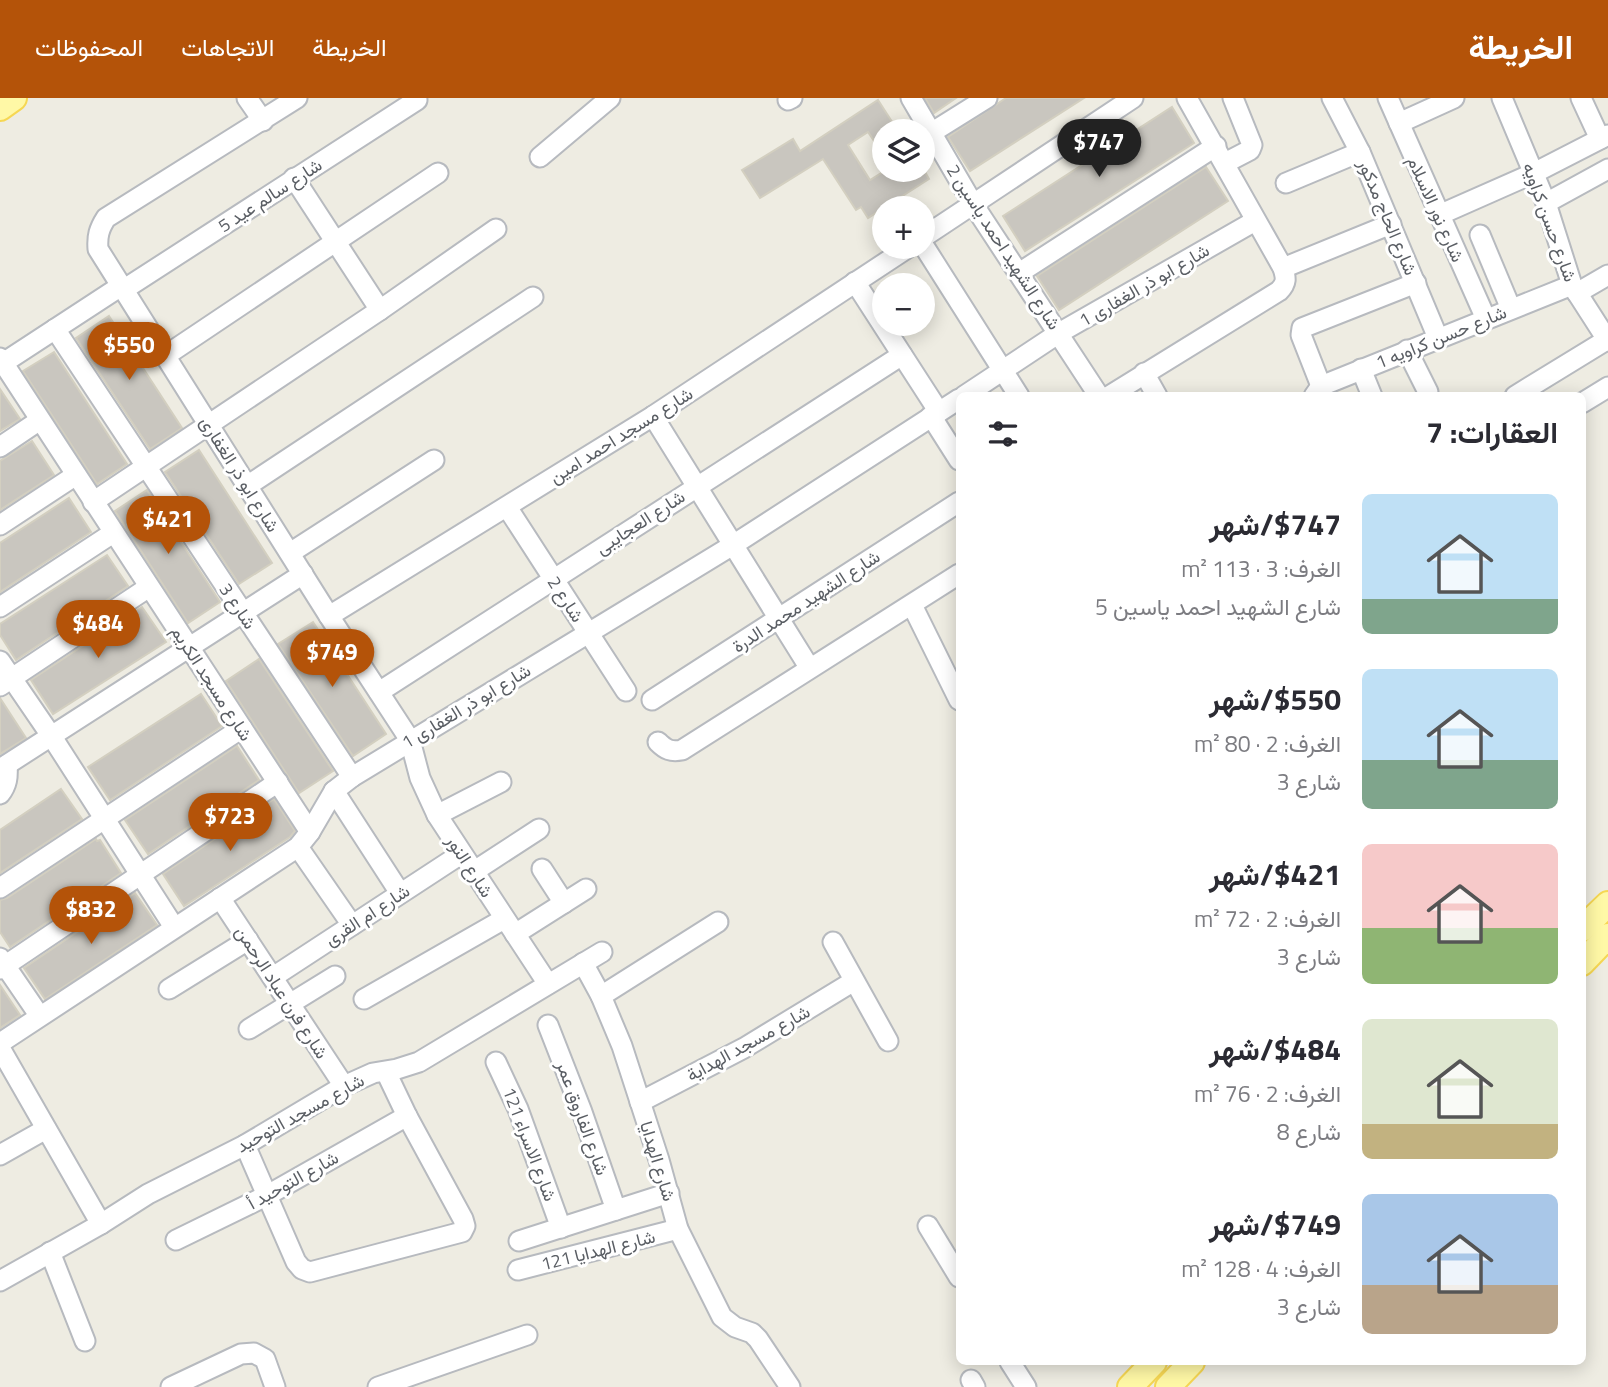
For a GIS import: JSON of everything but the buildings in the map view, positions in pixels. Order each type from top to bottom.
[{"type":"main road","points":[[0,108],[14,98]]},
{"type":"main road","points":[[1586,925],[1608,904]]},
{"type":"main road","points":[[1586,959],[1608,936]]},
{"type":"main road","points":[[1130,1387],[1151,1365]]},
{"type":"main road","points":[[1168,1387],[1189,1365]]},
{"type":"street","points":[[247,98],[263,121]]},
{"type":"street","name":"شارع ابو ذر الغفارى","points":[[297,98],[106,218],[97,238],[98,249],[410,740]]},
{"type":"street","points":[[540,157],[610,98]]},
{"type":"street","name":"شارع الشهيد احمد ياسين 2","points":[[911,98],[923,119]]},
{"type":"street","points":[[935,130],[987,98]]},
{"type":"street","points":[[935,229],[1133,98]]},
{"type":"street","points":[[1115,392],[1279,291],[1286,279],[1283,268],[1187,98]]},
{"type":"street","points":[[1019,273],[1221,155],[1250,150],[1251,145],[1233,98]]},
{"type":"street","name":"شارع الحاج مدكور","points":[[1332,98],[1360,152],[1438,338]]},
{"type":"street","name":"شارع نور الاسلام","points":[[1388,98],[1486,319]]},
{"type":"street","points":[[1398,123],[1454,98]]},
{"type":"street","name":"شارع حسن كراويه","points":[[1502,98],[1546,204],[1575,289],[1608,340]]},
{"type":"street","points":[[1439,215],[1534,173],[1604,137],[1581,98]]},
{"type":"street","name":"شارع سالم عيد 5","points":[[1,362],[417,100]]},
{"type":"street","name":"شارع الشهيد احمد ياسين 2","points":[[935,140],[973,204],[1096,392]]},
{"type":"street","points":[[1286,183],[1360,152]]},
{"type":"street","points":[[1546,204],[1608,169]]},
{"type":"street","points":[[165,356],[438,173]]},
{"type":"street","points":[[295,178],[380,310]]},
{"type":"street","name":"شارع ابو ذر الغفارى 1","points":[[970,392],[1059,333],[1255,221]]},
{"type":"street","points":[[1283,268],[1391,224]]},
{"type":"street","points":[[93,502],[496,229]]},
{"type":"street","points":[[1480,235],[1511,309]]},
{"type":"street","name":"شارع مسجد احمد امين","points":[[329,616],[653,416],[890,259]]},
{"type":"street","points":[[932,259],[1016,392]]},
{"type":"street","name":"شارع حسن كراويه 1","points":[[1324,390],[1361,369],[1407,350],[1608,275]]},
{"type":"street","points":[[855,282],[902,355],[956,454]]},
{"type":"street","points":[[1324,390],[1301,335],[1303,328],[1416,283]]},
{"type":"street","points":[[247,486],[533,297]]},
{"type":"street","name":"شارع 3","points":[[55,329],[352,777]]},
{"type":"street","points":[[1522,392],[1608,340]]},
{"type":"street","points":[[1407,350],[1428,392]]},
{"type":"street","name":"شارع العجايبى","points":[[379,692],[902,355]]},
{"type":"street","name":"شارع مسجد الكريم","points":[[1,362],[278,782],[304,839]]},
{"type":"street","points":[[1361,369],[1370,392]]},
{"type":"street","points":[[1144,373],[1155,392]]},
{"type":"street","points":[[1586,401],[1608,387]]},
{"type":"street","name":"شارع ابو ذر الغفارى 1","points":[[0,1042],[220,898],[304,839],[334,791],[352,777],[733,545],[956,401]]},
{"type":"street","points":[[653,416],[809,667]]},
{"type":"street","points":[[0,447],[40,420]]},
{"type":"street","points":[[290,553],[435,460]]},
{"type":"street","points":[[0,525],[76,475]]},
{"type":"street","name":"شارع الشهيد محمد الدرة","points":[[652,700],[956,504]]},
{"type":"street","name":"شارع 2","points":[[507,507],[626,691]]},
{"type":"street","points":[[0,607],[113,533]]},
{"type":"street","points":[[0,794],[6,787],[8,774],[3,767],[303,574]]},
{"type":"street","points":[[658,742],[673,752],[682,750],[956,576]]},
{"type":"street","points":[[6,682],[149,587]]},
{"type":"street","points":[[912,605],[956,694]]},
{"type":"street","points":[[0,661],[6,682],[52,737],[174,928]]},
{"type":"street","points":[[0,888],[242,727]]},
{"type":"street","name":"شارع النور","points":[[410,740],[420,778],[437,815],[548,984]]},
{"type":"street","points":[[39,1015],[2,964],[278,782]]},
{"type":"street","points":[[437,815],[501,782]]},
{"type":"street","points":[[334,791],[400,893]]},
{"type":"street","points":[[473,872],[539,829]]},
{"type":"street","points":[[304,839],[352,925]]},
{"type":"street","name":"شارع ام القرى","points":[[273,977],[461,853]]},
{"type":"street","points":[[542,869],[564,903]]},
{"type":"street","points":[[364,999],[586,890]]},
{"type":"street","name":"شارع فرن عباد الرحمن","points":[[220,898],[344,1086]]},
{"type":"street","points":[[601,996],[718,922]]},
{"type":"street","points":[[169,989],[248,940]]},
{"type":"street","points":[[833,943],[888,1041]]},
{"type":"street","name":"شارع مسجد التوحيد","points":[[0,1281],[148,1194],[245,1145],[344,1086],[373,1073],[419,1062],[602,952]]},
{"type":"street","name":"شارع الهدايا","points":[[583,963],[601,996],[622,1046],[678,1229],[722,1317],[735,1327],[752,1332],[790,1387]]},
{"type":"street","points":[[248,1029],[335,976]]},
{"type":"street","name":"شارع مسجد الهداية","points":[[640,1102],[744,1048],[855,981]]},
{"type":"street","name":"شارع الفاروق عمر","points":[[548,1025],[616,1210]]},
{"type":"street","points":[[0,1048],[101,1224]]},
{"type":"street","name":"شارع الاسراء 121","points":[[496,1062],[518,1109],[561,1227]]},
{"type":"street","points":[[245,1145],[296,1262],[302,1269],[310,1272],[461,1232],[465,1226],[463,1219],[386,1072]]},
{"type":"street","name":"شارع التوحيد أ","points":[[176,1240],[266,1196],[407,1116]]},
{"type":"street","points":[[0,1155],[46,1129]]},
{"type":"street","points":[[519,1241],[669,1193]]},
{"type":"street","points":[[928,1226],[956,1272]]},
{"type":"street","name":"شارع الهدايا 121","points":[[518,1270],[678,1229]]},
{"type":"street","points":[[50,1252],[85,1342]]},
{"type":"street","points":[[379,1387],[527,1335]]},
{"type":"street","points":[[172,1387],[241,1354],[254,1353],[265,1359],[275,1387]]},
{"type":"street","points":[[1012,1365],[1026,1387]]}]
